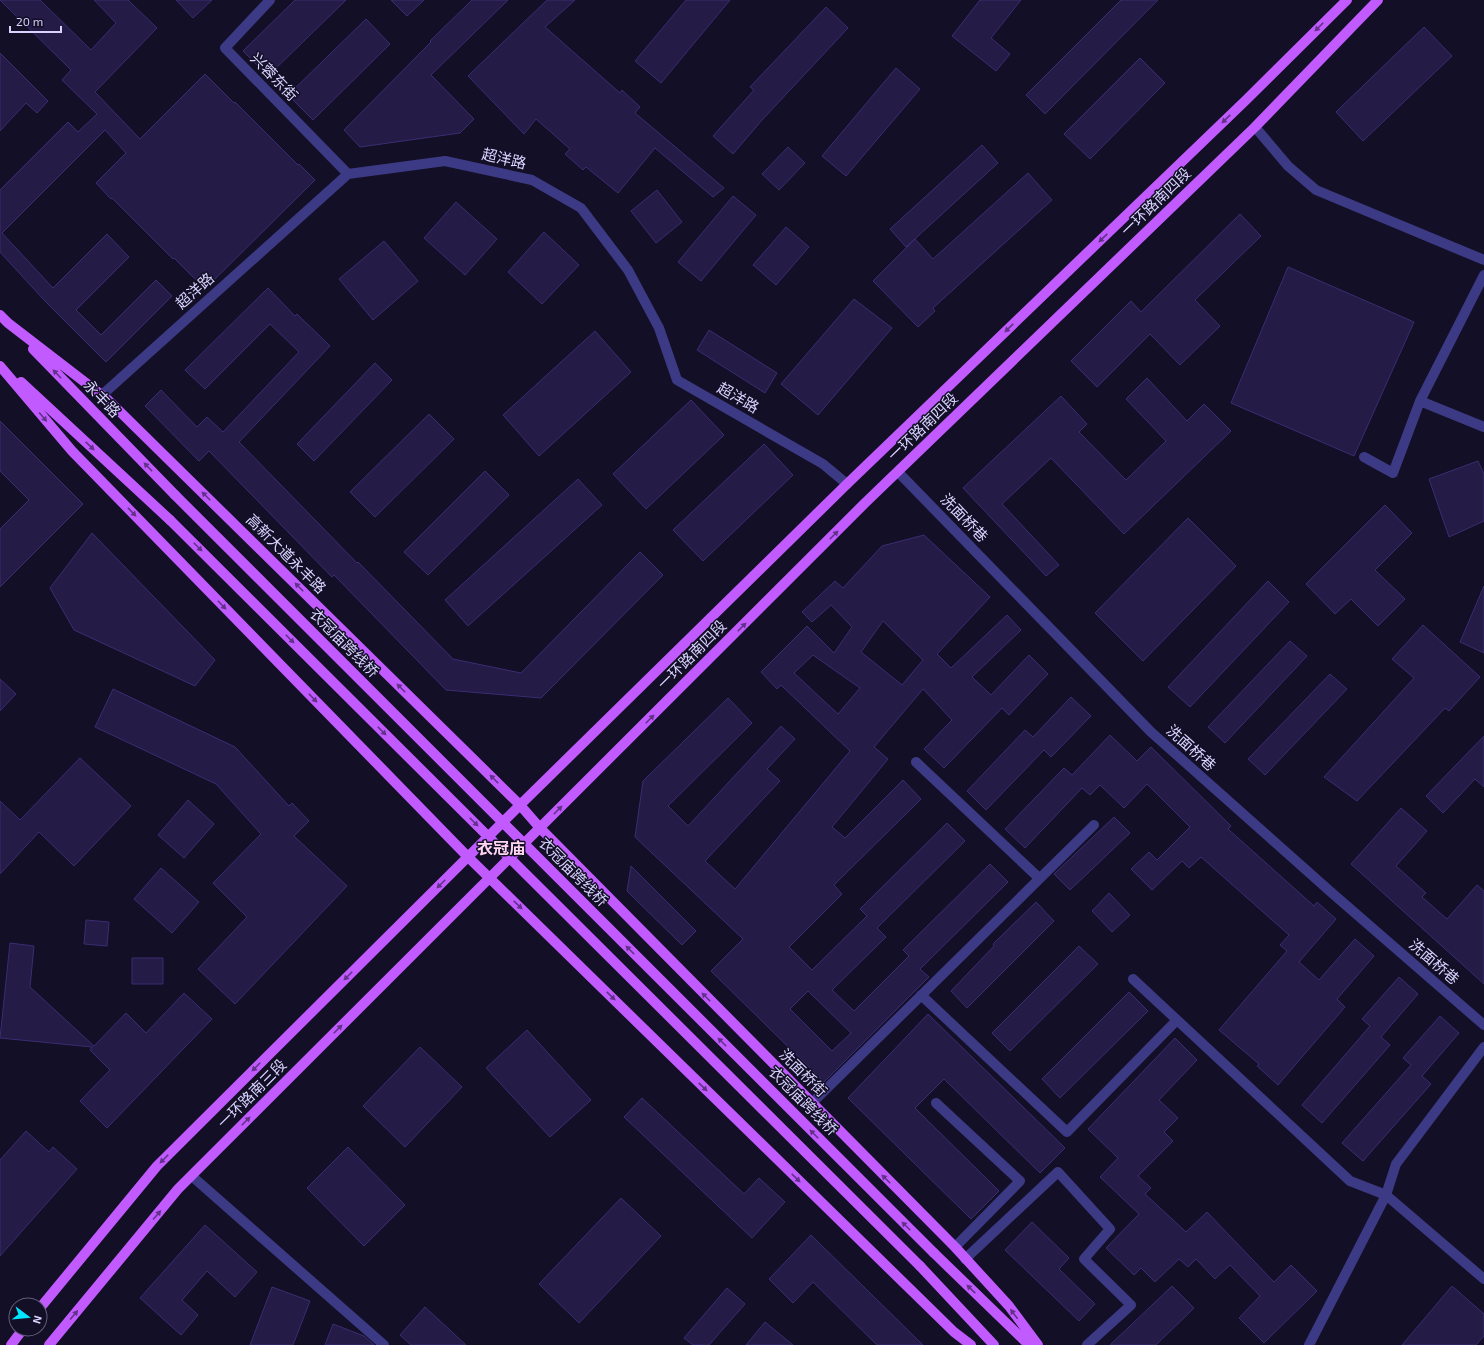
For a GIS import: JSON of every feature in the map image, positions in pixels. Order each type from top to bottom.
[{"type":"main road","name":"一环路南四段","points":[[468,856],[847,484],[1245,101],[1347,0]]},
{"type":"main road","name":"一环路南四段","points":[[490,877],[898,472],[1255,127],[1378,0]]},
{"type":"main road","name":"高新大道永丰路","points":[[0,315],[8,323],[102,395],[520,805],[540,828]]},
{"type":"main road","name":"永丰路","points":[[8,323],[175,495]]},
{"type":"main road","points":[[0,364],[170,520],[920,1266],[994,1345]]},
{"type":"main road","points":[[0,364],[72,451],[468,856],[954,1332],[971,1345]]},
{"type":"main road","name":"衣冠庙跨线桥","points":[[175,495],[934,1253],[1029,1345]]},
{"type":"main road","name":"洗面桥街","points":[[540,828],[965,1259],[1009,1306],[1038,1345]]},
{"type":"main road","name":"一环路南三段","points":[[48,1298],[157,1166],[468,856]]},
{"type":"main road","name":"一环路南三段","points":[[49,1345],[178,1189],[490,877]]},
{"type":"street","name":"兴蓉东街","points":[[270,0],[225,48],[348,174]]},
{"type":"street","points":[[1255,127],[1288,166],[1316,190],[1484,260]]},
{"type":"street","name":"超洋路","points":[[102,395],[348,174],[445,161],[532,180],[581,208],[628,270],[658,328],[677,380],[823,464],[847,484]]},
{"type":"street","points":[[1364,457],[1393,473],[1420,401],[1484,275]]},
{"type":"street","points":[[1420,401],[1484,427]]},
{"type":"street","name":"洗面桥巷","points":[[898,472],[1150,732],[1484,1025]]},
{"type":"street","points":[[916,762],[1039,878]]},
{"type":"street","points":[[812,1103],[1094,825]]},
{"type":"street","points":[[1133,979],[1350,1181],[1386,1195],[1484,1279]]},
{"type":"street","points":[[921,995],[1067,1132],[1177,1020]]},
{"type":"street","points":[[1309,1345],[1386,1195],[1396,1164],[1484,1047]]},
{"type":"street","points":[[936,1103],[1020,1182],[954,1248]]},
{"type":"street","points":[[965,1259],[1058,1172],[1110,1229],[1084,1259],[1131,1305],[1088,1345]]},
{"type":"street","points":[[194,1178],[384,1345]]},
{"type":"building","points":[[0,0],[40,0],[91,50],[116,23],[94,0],[128,0],[157,28],[95,92],[140,139],[205,74],[315,180],[205,289],[96,183],[126,153],[105,130],[2,233],[53,288],[107,234],[129,257],[76,310],[101,335],[156,280],[172,296],[106,362],[44,300],[0,252],[0,190],[68,122],[78,132],[97,114],[62,80],[71,70]]},
{"type":"building","points":[[176,0],[212,0],[193,18]]},
{"type":"building","points":[[295,0],[346,0],[268,76],[243,51]]},
{"type":"building","points":[[391,0],[424,0],[407,16]]},
{"type":"building","points":[[472,0],[508,0],[431,75],[474,119],[460,133],[360,147],[344,130]]},
{"type":"building","points":[[547,0],[575,0],[545,27],[620,93],[622,90],[640,107],[635,113],[724,188],[713,197],[655,148],[618,193],[586,167],[583,170],[565,154],[570,149],[536,119],[524,134],[468,76]]},
{"type":"building","points":[[686,0],[730,0],[661,83],[635,61]]},
{"type":"building","points":[[980,0],[1021,0],[991,38],[1010,54],[996,71],[952,36]]},
{"type":"building","points":[[1121,0],[1158,0],[1045,114],[1026,95]]},
{"type":"building","points":[[826,7],[848,28],[762,120],[733,154],[713,136],[754,90],[750,87]]},
{"type":"building","points":[[366,19],[390,44],[313,120],[288,95]]},
{"type":"building","points":[[1424,27],[1452,56],[1363,141],[1336,112]]},
{"type":"building","points":[[0,53],[48,101],[37,113],[26,103],[0,131]]},
{"type":"building","points":[[1140,58],[1165,83],[1090,159],[1064,134]]},
{"type":"building","points":[[896,68],[920,89],[846,176],[822,156]]},
{"type":"building","points":[[982,145],[998,163],[906,247],[890,229]]},
{"type":"building","points":[[788,147],[805,163],[779,190],[762,174]]},
{"type":"building","points":[[1028,173],[1052,200],[933,308],[935,311],[918,327],[873,281],[915,239],[933,259]]},
{"type":"building","points":[[657,190],[682,222],[656,243],[631,211]]},
{"type":"building","points":[[733,196],[756,215],[701,281],[678,262]]},
{"type":"building","points":[[456,202],[497,239],[465,275],[424,238]]},
{"type":"building","points":[[1240,214],[1261,236],[1195,300],[1220,326],[1180,365],[1150,334],[1097,387],[1071,361],[1131,301],[1141,312]]},
{"type":"building","points":[[786,227],[809,247],[776,285],[753,265]]},
{"type":"building","points":[[544,232],[579,265],[542,304],[508,272]]},
{"type":"building","points":[[384,241],[418,281],[373,320],[339,279]]},
{"type":"building","points":[[1288,267],[1414,322],[1354,456],[1231,403]]},
{"type":"building","points":[[268,288],[295,316],[297,314],[330,346],[239,442],[453,659],[521,673],[640,552],[663,575],[541,698],[446,690],[334,575],[332,577],[209,451],[199,461],[145,406],[161,390],[197,427],[207,417],[223,432],[299,352],[270,324],[205,389],[185,370]]},
{"type":"building","points":[[854,299],[892,328],[818,415],[781,384]]},
{"type":"building","points":[[709,330],[777,373],[765,393],[697,350]]},
{"type":"building","points":[[595,331],[631,372],[539,456],[503,415]]},
{"type":"building","points":[[375,363],[392,380],[314,461],[297,444]]},
{"type":"building","points":[[1147,378],[1187,421],[1204,404],[1231,431],[1124,534],[1051,458],[1002,504],[1059,565],[1046,576],[963,488],[1061,396],[1087,424],[1079,432],[1126,480],[1166,441],[1126,399]]},
{"type":"building","points":[[691,400],[724,435],[646,509],[613,474]]},
{"type":"building","points":[[429,414],[454,439],[375,517],[350,492]]},
{"type":"building","points":[[0,421],[83,504],[0,587],[0,529],[29,500],[0,471]]},
{"type":"building","points":[[764,444],[793,475],[703,561],[673,530]]},
{"type":"building","points":[[1478,461],[1484,474],[1484,521],[1449,537],[1429,479]]},
{"type":"building","points":[[485,471],[509,495],[428,575],[404,552]]},
{"type":"building","points":[[578,479],[602,505],[468,626],[445,600]]},
{"type":"building","points":[[1385,505],[1412,533],[1375,570],[1405,599],[1378,626],[1351,599],[1335,614],[1306,584]]},
{"type":"building","points":[[1188,518],[1236,566],[1143,661],[1095,613]]},
{"type":"building","points":[[92,533],[215,660],[195,686],[74,630],[50,588]]},
{"type":"building","points":[[924,535],[990,597],[937,654],[951,668],[1007,615],[1021,630],[972,677],[991,695],[1029,655],[1048,674],[1009,715],[1002,708],[944,768],[924,749],[952,720],[923,689],[874,747],[888,759],[832,827],[845,838],[903,780],[921,799],[834,885],[842,894],[789,947],[812,970],[867,916],[860,909],[947,823],[965,841],[877,928],[886,937],[832,990],[854,1011],[909,956],[903,950],[990,864],[1008,882],[920,969],[929,977],[824,1082],[711,971],[743,939],[635,837],[643,781],[728,698],[752,723],[668,806],[688,826],[781,726],[795,739],[767,769],[780,781],[705,861],[735,889],[850,751],[781,685],[777,689],[761,672],[807,626],[834,653],[852,627],[831,605],[812,622],[802,612],[835,581],[843,588],[882,546]],"holes":[[[883,621],[923,660],[902,685],[861,652]],[[813,655],[860,688],[838,714],[794,673]],[[808,991],[851,1033],[832,1051],[790,1009]]]},
{"type":"building","points":[[1268,581],[1289,602],[1190,707],[1168,687]]},
{"type":"building","points":[[1484,586],[1484,653],[1460,642]]},
{"type":"building","points":[[1423,625],[1480,677],[1449,711],[1445,708],[1357,801],[1324,777],[1414,678],[1392,659]]},
{"type":"building","points":[[1290,641],[1307,656],[1225,743],[1208,727]]},
{"type":"building","points":[[1330,674],[1347,689],[1265,775],[1248,759]]},
{"type":"building","points":[[0,679],[16,694],[0,711]]},
{"type":"building","points":[[113,689],[235,747],[289,806],[292,803],[309,821],[294,836],[347,886],[235,1004],[198,969],[247,917],[213,883],[261,834],[216,784],[95,727]]},
{"type":"building","points":[[1071,697],[1091,716],[1051,757],[1044,750],[986,810],[967,791],[1025,730],[1033,737]]},
{"type":"building","points":[[1110,735],[1137,761],[1151,747],[1231,826],[1228,829],[1314,906],[1317,902],[1336,919],[1299,962],[1319,980],[1355,939],[1374,956],[1337,999],[1345,1007],[1278,1085],[1257,1066],[1259,1064],[1219,1030],[1287,951],[1280,945],[1289,935],[1201,857],[1189,868],[1182,861],[1152,890],[1131,869],[1149,852],[1157,860],[1190,827],[1147,784],[1124,808],[1100,785],[1090,795],[1082,788],[1025,848],[1005,829],[1064,768],[1072,775]]},
{"type":"building","points":[[1484,736],[1484,787],[1475,779],[1443,813],[1426,796]]},
{"type":"building","points":[[80,758],[131,806],[74,866],[39,832],[0,874],[0,801],[20,820]]},
{"type":"building","points":[[188,800],[214,824],[184,858],[158,835]]},
{"type":"building","points":[[1401,808],[1427,831],[1396,866],[1426,893],[1422,897],[1447,919],[1477,885],[1484,891],[1484,984],[1351,864]]},
{"type":"building","points":[[1114,817],[1130,833],[1070,890],[1054,874]]},
{"type":"building","points":[[631,866],[696,931],[682,945],[627,891]]},
{"type":"building","points":[[161,868],[199,902],[172,933],[134,899]]},
{"type":"building","points":[[1109,893],[1130,915],[1112,932],[1092,911]]},
{"type":"building","points":[[1036,902],[1054,921],[967,1008],[951,991],[994,946],[993,944]]},
{"type":"building","points":[[86,920],[109,922],[107,946],[84,944]]},
{"type":"building","points":[[10,943],[34,946],[30,987],[94,1046],[126,1013],[146,1033],[184,993],[212,1019],[107,1128],[80,1101],[110,1070],[90,1050],[92,1047],[0,1038]]},
{"type":"building","points":[[1079,946],[1098,964],[1010,1051],[992,1033]]},
{"type":"building","points":[[132,958],[163,958],[163,984],[132,984]]},
{"type":"building","points":[[1399,977],[1418,994],[1381,1037],[1390,1045],[1322,1123],[1302,1105],[1370,1026],[1362,1019]]},
{"type":"building","points":[[1129,992],[1148,1011],[1060,1098],[1042,1079]]},
{"type":"building","points":[[928,1014],[1065,1148],[1040,1173],[944,1079],[915,1108],[999,1191],[971,1219],[848,1098]]},
{"type":"building","points":[[1440,1016],[1459,1033],[1422,1076],[1431,1084],[1363,1161],[1342,1143],[1411,1065],[1403,1058]]},
{"type":"building","points":[[527,1030],[591,1100],[550,1137],[486,1068]]},
{"type":"building","points":[[1175,1038],[1197,1060],[1159,1100],[1178,1118],[1164,1132],[1173,1141],[1138,1176],[1151,1188],[1145,1194],[1186,1232],[1207,1212],[1274,1282],[1291,1265],[1317,1291],[1264,1343],[1239,1318],[1260,1296],[1230,1265],[1215,1279],[1196,1259],[1188,1267],[1179,1259],[1155,1282],[1141,1268],[1134,1275],[1106,1248],[1139,1214],[1100,1177],[1118,1158],[1088,1129]]},
{"type":"building","points":[[420,1047],[462,1087],[405,1147],[363,1106]]},
{"type":"building","points":[[642,1098],[744,1194],[759,1178],[785,1202],[752,1238],[624,1117]]},
{"type":"building","points":[[26,1131],[49,1152],[53,1147],[77,1169],[0,1256],[0,1160]]},
{"type":"building","points":[[348,1147],[405,1205],[364,1246],[307,1188]]},
{"type":"building","points":[[621,1198],[661,1236],[579,1323],[539,1284]]},
{"type":"building","points":[[1032,1222],[1069,1258],[1059,1269],[1095,1304],[1079,1321],[1005,1250]]},
{"type":"building","points":[[205,1225],[257,1272],[235,1297],[207,1271],[182,1300],[198,1315],[181,1335],[140,1298]]},
{"type":"building","points":[[811,1235],[923,1345],[877,1345],[813,1282],[793,1303],[769,1279]]},
{"type":"building","points":[[1172,1286],[1194,1308],[1156,1345],[1110,1345]]},
{"type":"building","points":[[1452,1286],[1484,1314],[1484,1336],[1476,1345],[1402,1345]]},
{"type":"building","points":[[272,1287],[310,1301],[293,1345],[250,1345]]},
{"type":"building","points":[[727,1288],[745,1304],[709,1345],[693,1345],[684,1338]]},
{"type":"building","points":[[425,1307],[466,1345],[411,1345],[400,1335]]},
{"type":"building","points":[[765,1322],[793,1345],[746,1345]]},
{"type":"building","points":[[333,1324],[364,1336],[374,1345],[325,1345]]},
{"type":"district","name":"衣冠庙","points":[[501,848]]}]
